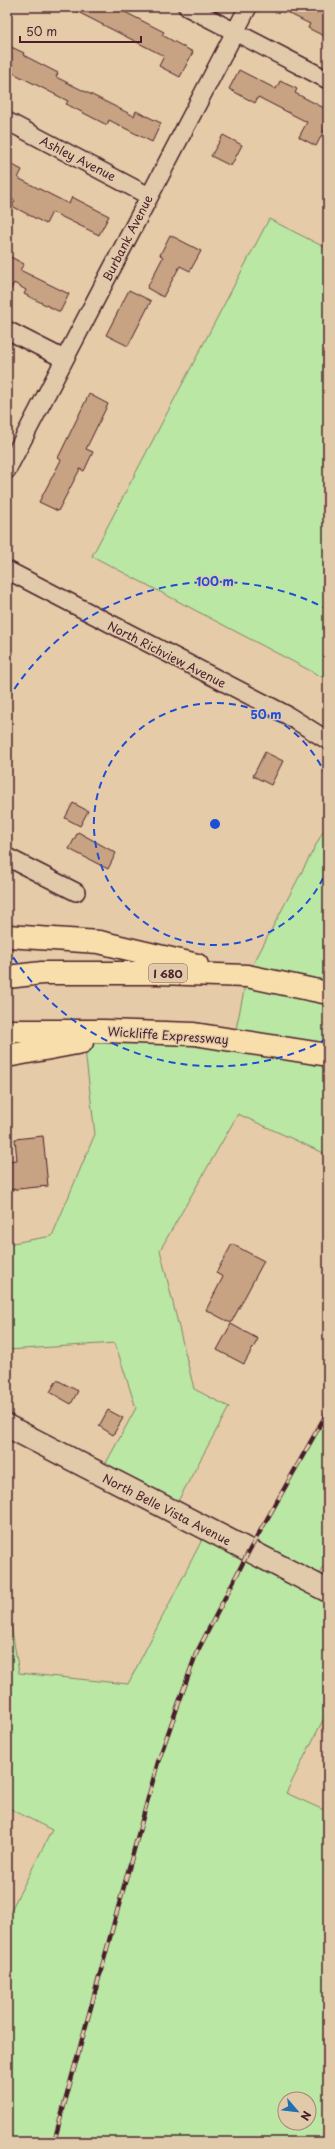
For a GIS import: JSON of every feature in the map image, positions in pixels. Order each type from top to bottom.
[{"type":"highway","points":[[7,936],[99,942],[247,976]]},
{"type":"highway","name":"I 680","points":[[7,977],[50,973],[158,973],[247,976],[328,993]]},
{"type":"highway","name":"Wickliffe Expressway","points":[[7,1031],[194,1034],[328,1055]]},
{"type":"highway","points":[[7,1056],[138,1032]]},
{"type":"street","points":[[187,7],[328,80]]},
{"type":"street","name":"Burbank Avenue","points":[[7,470],[248,7]]},
{"type":"street","name":"Ashley Avenue","points":[[7,122],[149,196]]},
{"type":"street","points":[[7,330],[64,360]]},
{"type":"street","name":"North Richview Avenue","points":[[7,570],[273,708],[327,740]]},
{"type":"street","points":[[7,857],[76,892]]},
{"type":"street","name":"North Belle Vista Avenue","points":[[7,1426],[328,1591]]},
{"type":"green space","points":[[269,219],[328,249],[328,680],[92,556]]},
{"type":"green space","points":[[328,822],[328,1155],[238,1114],[160,1250],[194,1389],[229,1407],[172,1512],[100,1474],[136,1408],[115,1343],[7,1350],[7,1244],[52,1236],[95,1134],[84,1042],[234,1039],[247,976]]},
{"type":"green space","points":[[328,1411],[328,1557],[314,1584],[328,1591],[328,1710],[286,1793],[328,1812],[328,2126],[323,2142],[7,2142],[7,1918],[52,1830],[7,1807],[7,1600],[19,1673],[128,1684],[207,1530],[249,1550]]},
{"type":"building","points":[[68,7],[115,7],[164,32],[162,35],[193,52],[180,77],[159,66],[164,56]]},
{"type":"building","points":[[276,7],[321,7],[328,11],[328,38],[308,28],[310,24]]},
{"type":"building","points":[[7,45],[58,73],[56,77],[134,116],[136,111],[161,123],[152,142],[109,120],[107,125],[66,104],[68,101],[7,70]]},
{"type":"building","points":[[239,70],[276,89],[280,81],[297,89],[295,93],[328,110],[328,123],[316,146],[299,137],[307,122],[258,97],[255,103],[229,89]]},
{"type":"building","points":[[223,135],[242,145],[231,166],[211,156]]},
{"type":"building","points":[[7,162],[22,170],[18,178],[69,204],[72,197],[109,216],[99,235],[52,212],[46,224],[12,206],[15,201],[8,197],[7,199]]},
{"type":"building","points":[[170,235],[201,251],[190,271],[180,266],[163,297],[147,288],[163,257],[160,255]]},
{"type":"building","points":[[7,255],[24,264],[20,270],[69,294],[60,312],[24,294],[26,290],[14,283],[7,297]]},
{"type":"building","points":[[129,290],[151,301],[128,346],[106,335]]},
{"type":"building","points":[[89,394],[108,404],[86,449],[93,452],[84,471],[80,469],[58,511],[39,502],[61,460],[58,458]]},
{"type":"building","points":[[265,752],[283,761],[271,785],[253,776]]},
{"type":"building","points":[[73,803],[88,811],[80,826],[65,818]]},
{"type":"building","points":[[78,832],[116,853],[108,869],[69,849]]},
{"type":"building","points":[[43,1136],[48,1186],[7,1190],[7,1161],[17,1160],[15,1139]]},
{"type":"building","points":[[232,1244],[264,1261],[231,1323],[206,1310],[223,1277],[216,1273]]},
{"type":"building","points":[[231,1324],[258,1339],[244,1364],[217,1350]]},
{"type":"building","points":[[57,1380],[78,1391],[71,1404],[50,1392]]},
{"type":"building","points":[[108,1410],[123,1418],[113,1435],[99,1426]]},
{"type":"railway","points":[[54,2142],[158,1762],[196,1654],[249,1551],[328,1411]]}]
